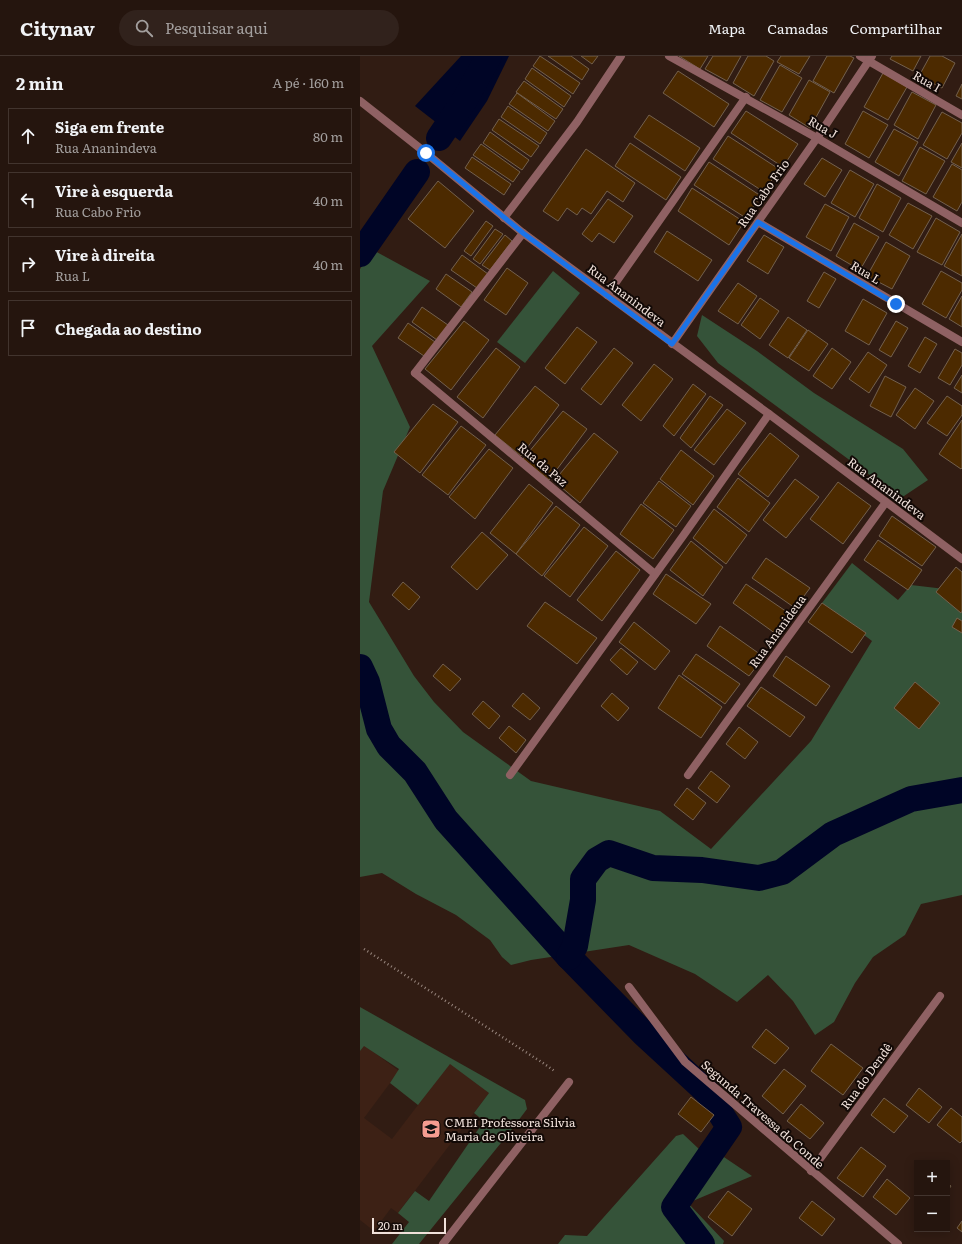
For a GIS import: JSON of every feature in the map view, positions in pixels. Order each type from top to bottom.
[{"type":"street","points":[[504,218],[577,122],[621,56]]},
{"type":"street","name":"Rua J","points":[[669,56],[817,138],[962,223]]},
{"type":"street","name":"Rua I","points":[[860,56],[870,58],[962,115]]},
{"type":"street","name":"Rua Cabo Frio","points":[[672,344],[817,138],[870,58]]},
{"type":"street","points":[[608,295],[746,98]]},
{"type":"street","name":"Rua Ananindeva","points":[[360,101],[523,233],[769,414],[962,559]]},
{"type":"street","name":"Rua L","points":[[758,222],[962,342]]},
{"type":"street","name":"Rua da Paz","points":[[523,233],[415,373],[655,574]]},
{"type":"street","points":[[510,774],[769,414]]},
{"type":"street","name":"Rua Ananideua","points":[[688,775],[886,502]]},
{"type":"street","name":"Segunda Travessa do Conde","points":[[629,987],[685,1062],[898,1244]]},
{"type":"street","name":"Rua do Dendê","points":[[811,1171],[940,996]]},
{"type":"street","points":[[443,1244],[569,1082]]},
{"type":"path","points":[[364,949],[543,1063],[569,1082]]},
{"type":"shaded area","name":"CMEI Professora Silvia Maria de Oliveira","points":[[364,1045],[399,1071],[364,1118],[392,1139],[450,1063],[489,1093],[398,1213],[391,1208],[374,1231],[360,1220],[360,1051]]},
{"type":"green space","points":[[373,250],[430,281],[372,346],[410,427],[383,491],[369,602],[414,676],[434,702],[463,732],[531,781],[660,811],[711,849],[811,741],[872,641],[822,603],[852,563],[898,600],[911,585],[962,591],[962,895],[921,904],[905,935],[873,957],[855,983],[834,1022],[815,1035],[793,1001],[768,975],[737,1002],[695,974],[629,945],[531,960],[511,965],[502,957],[490,940],[456,915],[416,894],[382,873],[360,877],[360,269]]},
{"type":"green space","points":[[553,271],[580,293],[525,363],[497,342]]},
{"type":"green space","points":[[702,315],[757,351],[814,393],[903,449],[928,480],[901,498],[718,363],[697,336]]},
{"type":"green space","points":[[360,1007],[525,1100],[527,1109],[419,1244],[392,1244],[409,1222],[398,1213],[415,1191],[429,1201],[484,1121],[474,1113],[489,1093],[450,1064],[418,1105],[390,1083],[399,1069],[364,1046],[360,1051]]},
{"type":"green space","points":[[683,1134],[700,1150],[712,1149],[752,1176],[688,1203],[724,1241],[723,1244],[558,1244],[565,1235],[587,1236],[676,1136]]},
{"type":"water","points":[[461,56],[509,56],[487,101],[460,141],[415,106]]},
{"type":"building","points":[[540,56],[580,83],[573,94],[533,66]]},
{"type":"building","points":[[548,56],[571,56],[589,69],[582,80]]},
{"type":"building","points":[[581,56],[598,56],[592,64]]},
{"type":"building","points":[[679,56],[708,56],[700,69]]},
{"type":"building","points":[[713,56],[741,56],[727,81],[705,69]]},
{"type":"building","points":[[748,56],[766,56],[774,61],[754,96],[733,83]]},
{"type":"building","points":[[781,56],[810,56],[799,74],[777,62]]},
{"type":"building","points":[[827,56],[850,56],[854,58],[834,93],[813,81]]},
{"type":"building","points":[[892,56],[921,56],[913,71],[890,59]]},
{"type":"building","points":[[930,56],[942,56],[955,63],[942,88],[919,76]]},
{"type":"building","points":[[780,65],[802,78],[782,112],[760,100]]},
{"type":"building","points":[[532,68],[571,96],[564,107],[525,79]]},
{"type":"building","points":[[678,71],[729,104],[714,127],[663,93]]},
{"type":"building","points":[[883,73],[907,87],[888,120],[864,107]]},
{"type":"building","points":[[809,80],[830,92],[810,128],[789,115]]},
{"type":"building","points":[[524,81],[563,109],[556,119],[516,92]]},
{"type":"building","points":[[962,84],[962,99],[956,96]]},
{"type":"building","points":[[912,92],[936,105],[918,139],[894,125]]},
{"type":"building","points":[[517,93],[555,121],[548,131],[509,104]]},
{"type":"building","points":[[508,106],[547,133],[540,144],[501,117]]},
{"type":"building","points":[[746,111],[798,144],[783,167],[731,133]]},
{"type":"building","points":[[863,111],[888,125],[869,158],[845,144]]},
{"type":"building","points":[[942,112],[962,123],[962,133],[947,159],[923,145]]},
{"type":"building","points":[[649,115],[700,148],[685,171],[634,137]]},
{"type":"building","points":[[499,119],[539,146],[531,157],[492,130]]},
{"type":"building","points":[[894,129],[918,142],[899,176],[875,162]]},
{"type":"building","points":[[490,132],[529,160],[522,170],[483,143]]},
{"type":"building","points":[[728,136],[779,169],[764,192],[713,159]]},
{"type":"building","points":[[630,143],[681,177],[666,200],[615,166]]},
{"type":"building","points":[[962,143],[962,168],[951,162]]},
{"type":"building","points":[[481,144],[520,172],[513,182],[473,155]]},
{"type":"building","points":[[920,147],[945,161],[926,194],[902,181]]},
{"type":"building","points":[[586,149],[635,183],[623,202],[607,191],[591,214],[582,208],[577,215],[567,208],[558,221],[543,211]]},
{"type":"building","points":[[472,157],[511,184],[504,195],[465,168]]},
{"type":"building","points":[[822,158],[842,170],[825,197],[804,184]]},
{"type":"building","points":[[709,162],[761,196],[746,218],[694,185]]},
{"type":"building","points":[[952,164],[962,170],[962,202],[957,211],[933,197]]},
{"type":"building","points":[[850,170],[874,184],[855,217],[831,203]]},
{"type":"building","points":[[438,181],[474,211],[445,248],[408,219]]},
{"type":"building","points":[[877,184],[901,198],[883,232],[859,218]]},
{"type":"building","points":[[692,188],[744,222],[729,245],[678,211]]},
{"type":"building","points":[[608,199],[633,216],[614,243],[599,233],[592,242],[582,234]]},
{"type":"building","points":[[908,203],[932,216],[913,249],[889,235]]},
{"type":"building","points":[[825,204],[849,217],[831,251],[806,237]]},
{"type":"building","points":[[936,218],[960,232],[942,265],[917,252]]},
{"type":"building","points":[[486,221],[493,226],[471,256],[464,251]]},
{"type":"building","points":[[854,223],[879,237],[860,270],[836,256]]},
{"type":"building","points":[[495,229],[503,234],[480,264],[473,259]]},
{"type":"building","points":[[667,231],[712,260],[698,281],[654,252]]},
{"type":"building","points":[[962,234],[962,276],[944,266]]},
{"type":"building","points":[[505,235],[512,241],[490,270],[482,265]]},
{"type":"building","points":[[764,235],[784,247],[768,274],[747,261]]},
{"type":"building","points":[[886,242],[910,256],[892,289],[867,276]]},
{"type":"building","points":[[462,255],[488,274],[477,288],[451,270]]},
{"type":"building","points":[[507,268],[528,283],[506,315],[484,300]]},
{"type":"building","points":[[941,271],[962,283],[962,290],[946,318],[922,304]]},
{"type":"building","points":[[824,272],[836,279],[819,308],[807,301]]},
{"type":"building","points":[[446,274],[472,292],[461,307],[436,289]]},
{"type":"building","points":[[738,283],[757,296],[738,324],[718,311]]},
{"type":"building","points":[[962,296],[962,327],[949,319]]},
{"type":"building","points":[[760,298],[779,311],[760,339],[741,325]]},
{"type":"building","points":[[863,299],[887,313],[869,345],[845,331]]},
{"type":"building","points":[[422,307],[448,325],[437,340],[412,322]]},
{"type":"building","points":[[788,317],[807,330],[788,358],[769,345]]},
{"type":"building","points":[[464,321],[489,340],[451,390],[425,369]]},
{"type":"building","points":[[896,321],[908,328],[891,357],[879,350]]},
{"type":"building","points":[[408,323],[435,342],[424,356],[398,338]]},
{"type":"building","points":[[577,327],[597,342],[565,384],[545,368]]},
{"type":"building","points":[[808,330],[828,344],[809,371],[789,358]]},
{"type":"building","points":[[925,337],[937,344],[920,373],[908,366]]},
{"type":"building","points":[[496,348],[520,367],[483,418],[457,397]]},
{"type":"building","points":[[614,348],[633,363],[601,405],[581,389]]},
{"type":"building","points":[[832,348],[851,362],[832,389],[813,376]]},
{"type":"building","points":[[955,349],[962,353],[962,365],[950,385],[938,378]]},
{"type":"building","points":[[868,352],[887,365],[869,393],[849,379]]},
{"type":"building","points":[[654,364],[673,379],[641,421],[622,405]]},
{"type":"building","points":[[962,375],[962,393],[954,388]]},
{"type":"building","points":[[885,376],[906,387],[891,417],[870,406]]},
{"type":"building","points":[[693,384],[706,394],[674,436],[663,426]]},
{"type":"building","points":[[535,386],[559,405],[521,456],[495,435]]},
{"type":"building","points":[[915,388],[934,401],[915,429],[896,415]]},
{"type":"building","points":[[710,396],[723,405],[691,448],[680,438]]},
{"type":"building","points":[[947,396],[962,406],[962,415],[947,436],[927,423]]},
{"type":"building","points":[[433,404],[458,422],[420,473],[394,452]]},
{"type":"building","points":[[727,409],[746,423],[714,465],[694,450]]},
{"type":"building","points":[[563,411],[587,429],[549,480],[523,459]]},
{"type":"building","points":[[962,420],[962,468],[961,469],[939,454]]},
{"type":"building","points":[[461,426],[486,445],[448,495],[422,475]]},
{"type":"building","points":[[594,433],[618,452],[580,503],[554,481]]},
{"type":"building","points":[[770,433],[799,456],[768,497],[738,474]]},
{"type":"building","points":[[489,449],[513,468],[475,519],[449,497]]},
{"type":"building","points":[[681,450],[714,476],[693,505],[660,479]]},
{"type":"building","points":[[738,478],[770,503],[749,532],[717,507]]},
{"type":"building","points":[[795,479],[819,497],[786,538],[763,520]]},
{"type":"building","points":[[659,481],[691,506],[676,527],[643,503]]},
{"type":"building","points":[[838,482],[871,506],[843,544],[810,519]]},
{"type":"building","points":[[529,484],[553,503],[516,554],[490,533]]},
{"type":"building","points":[[641,504],[674,530],[653,559],[620,534]]},
{"type":"building","points":[[556,506],[580,525],[542,576],[516,554]]},
{"type":"building","points":[[714,509],[747,535],[726,564],[693,538]]},
{"type":"building","points":[[892,516],[936,547],[922,566],[879,536]]},
{"type":"building","points":[[584,527],[608,546],[570,597],[544,576]]},
{"type":"building","points":[[482,532],[508,555],[477,590],[451,567]]},
{"type":"building","points":[[878,540],[922,570],[908,590],[864,560]]},
{"type":"building","points":[[691,541],[723,567],[703,596],[670,570]]},
{"type":"building","points":[[616,551],[640,570],[602,621],[577,600]]},
{"type":"building","points":[[766,558],[810,588],[795,608],[752,578]]},
{"type":"building","points":[[956,567],[962,572],[961,613],[936,592]]},
{"type":"building","points":[[666,574],[711,604],[696,624],[653,594]]},
{"type":"building","points":[[403,582],[420,597],[409,610],[392,595]]},
{"type":"building","points":[[746,584],[790,614],[776,634],[733,603]]},
{"type":"building","points":[[545,602],[597,638],[577,664],[527,626]]},
{"type":"building","points":[[822,603],[866,633],[852,653],[808,622]]},
{"type":"building","points":[[957,618],[962,621],[962,633],[952,627]]},
{"type":"building","points":[[634,622],[670,651],[655,670],[619,642]]},
{"type":"building","points":[[720,626],[764,657],[749,676],[707,646]]},
{"type":"building","points":[[621,648],[638,662],[627,675],[610,660]]},
{"type":"building","points":[[696,654],[740,684],[725,704],[682,674]]},
{"type":"building","points":[[786,656],[830,686],[816,706],[773,676]]},
{"type":"building","points":[[443,664],[461,679],[450,691],[433,676]]},
{"type":"building","points":[[679,675],[722,707],[701,738],[658,708]]},
{"type":"building","points":[[915,682],[940,703],[919,729],[894,708]]},
{"type":"building","points":[[761,687],[805,717],[790,737],[747,706]]},
{"type":"building","points":[[523,693],[540,708],[530,720],[512,706]]},
{"type":"building","points":[[612,693],[629,708],[618,721],[601,706]]},
{"type":"building","points":[[483,701],[500,716],[489,729],[472,714]]},
{"type":"building","points":[[509,726],[526,740],[516,753],[499,738]]},
{"type":"building","points":[[739,727],[758,742],[745,759],[726,744]]},
{"type":"building","points":[[711,771],[730,786],[717,803],[698,788]]},
{"type":"building","points":[[687,788],[706,803],[693,820],[674,805]]},
{"type":"building","points":[[766,1029],[789,1048],[775,1064],[752,1047]]},
{"type":"building","points":[[831,1044],[863,1068],[843,1095],[811,1071]]},
{"type":"building","points":[[784,1069],[806,1086],[783,1114],[762,1096]]},
{"type":"building","points":[[919,1088],[942,1107],[929,1123],[906,1105]]},
{"type":"building","points":[[691,1097],[714,1115],[701,1132],[678,1114]]},
{"type":"building","points":[[884,1098],[908,1116],[894,1133],[871,1115]]},
{"type":"building","points":[[801,1104],[824,1123],[810,1139],[787,1121]]},
{"type":"building","points":[[951,1108],[962,1117],[962,1141],[960,1143],[937,1125]]},
{"type":"building","points":[[861,1147],[886,1166],[863,1197],[837,1178]]},
{"type":"building","points":[[887,1179],[910,1198],[896,1215],[873,1197]]},
{"type":"building","points":[[728,1191],[752,1209],[732,1236],[708,1217]]},
{"type":"building","points":[[812,1201],[835,1219],[822,1236],[799,1218]]},
{"type":"building","points":[[962,1221],[962,1232],[957,1228]]},
{"type":"waterway","points":[[439,138],[464,101],[489,56]]},
{"type":"waterway","points":[[360,254],[417,172]]},
{"type":"waterway","points":[[360,667],[367,682],[379,729],[389,746],[415,772],[446,820],[569,957],[644,1034],[707,1092],[729,1127],[674,1207],[702,1244]]},
{"type":"waterway","points":[[569,957],[575,946],[583,900],[583,879],[597,860],[609,853],[653,868],[702,870],[759,878],[782,872],[833,834],[911,799],[962,790]]},
{"type":"place","name":"CMEI Professora Silvia Maria de Oliveira","points":[[431,1129]]},
{"type":"route","points":[[426,153],[523,233],[672,344],[758,222],[896,304]]}]
